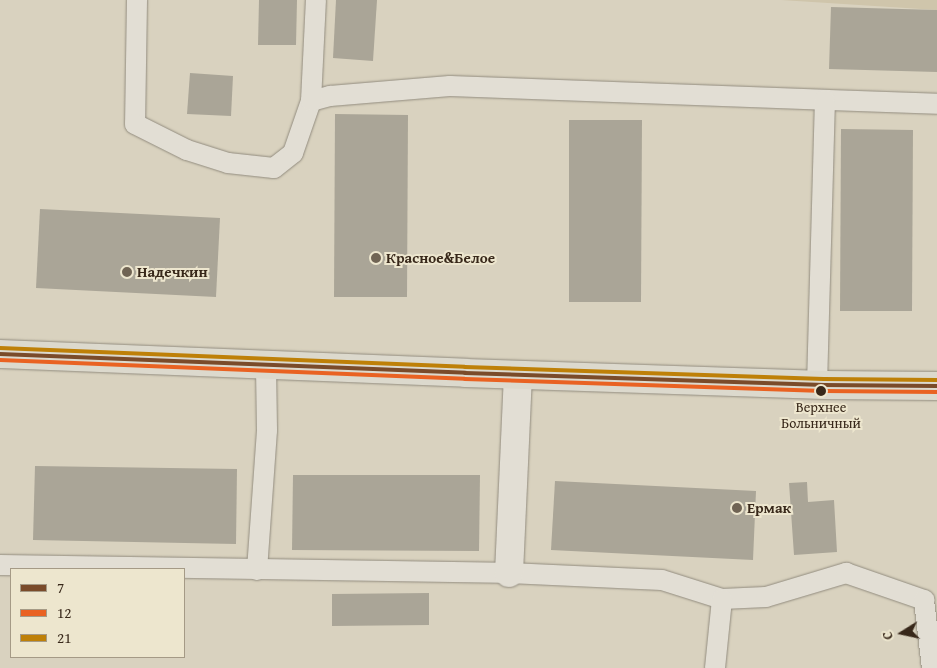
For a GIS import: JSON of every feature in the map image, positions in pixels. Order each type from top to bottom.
[{"type":"highway","points":[[0,354],[518,375],[817,385],[937,386]]},
{"type":"street","points":[[510,573],[518,375]]},
{"type":"lane","points":[[136,0],[135,124],[187,150],[228,163],[274,168],[293,153],[311,101],[316,0]]},
{"type":"lane","points":[[311,101],[330,96],[450,86],[937,104]]},
{"type":"lane","points":[[817,385],[825,100]]},
{"type":"lane","points":[[257,570],[267,430],[266,365]]},
{"type":"lane","points":[[0,565],[154,568]]},
{"type":"lane","points":[[185,569],[510,573],[662,580],[722,598],[766,597],[846,573],[924,600],[932,668]]},
{"type":"lane","points":[[715,668],[722,598]]},
{"type":"shaded area","points":[[781,0],[937,0],[937,10]]},
{"type":"building","points":[[259,0],[297,0],[296,45],[258,45]]},
{"type":"building","points":[[336,0],[377,0],[373,61],[333,58]]},
{"type":"building","points":[[831,7],[937,10],[937,72],[829,69]]},
{"type":"building","points":[[190,73],[233,76],[231,116],[187,114]]},
{"type":"building","points":[[335,114],[408,115],[407,297],[334,297]]},
{"type":"building","points":[[569,120],[642,120],[641,302],[569,302]]},
{"type":"building","points":[[841,129],[913,130],[912,311],[840,311]]},
{"type":"building","points":[[40,209],[220,218],[216,297],[36,288]]},
{"type":"building","points":[[35,466],[237,469],[236,544],[33,540]]},
{"type":"building","points":[[293,475],[480,475],[479,551],[292,550]]},
{"type":"building","points":[[555,481],[756,491],[753,560],[551,550]]},
{"type":"building","points":[[807,482],[808,502],[834,500],[837,552],[794,555],[789,483]]},
{"type":"building","points":[[429,593],[429,625],[332,626],[332,594]]},
{"type":"transit line","name":"21","points":[[0,348],[465,367],[824,379],[937,380]]},
{"type":"transit line","name":"7","points":[[0,354],[465,373],[824,385],[937,386]]},
{"type":"transit line","name":"12","points":[[0,360],[465,379],[824,391],[937,392]]},
{"type":"place","name":"Красное&Белое","points":[[376,258]]},
{"type":"place","name":"Надечкин","points":[[127,272]]},
{"type":"place","name":"Верхнее Больничный","points":[[821,391]]},
{"type":"place","name":"Ермак","points":[[737,508]]}]
